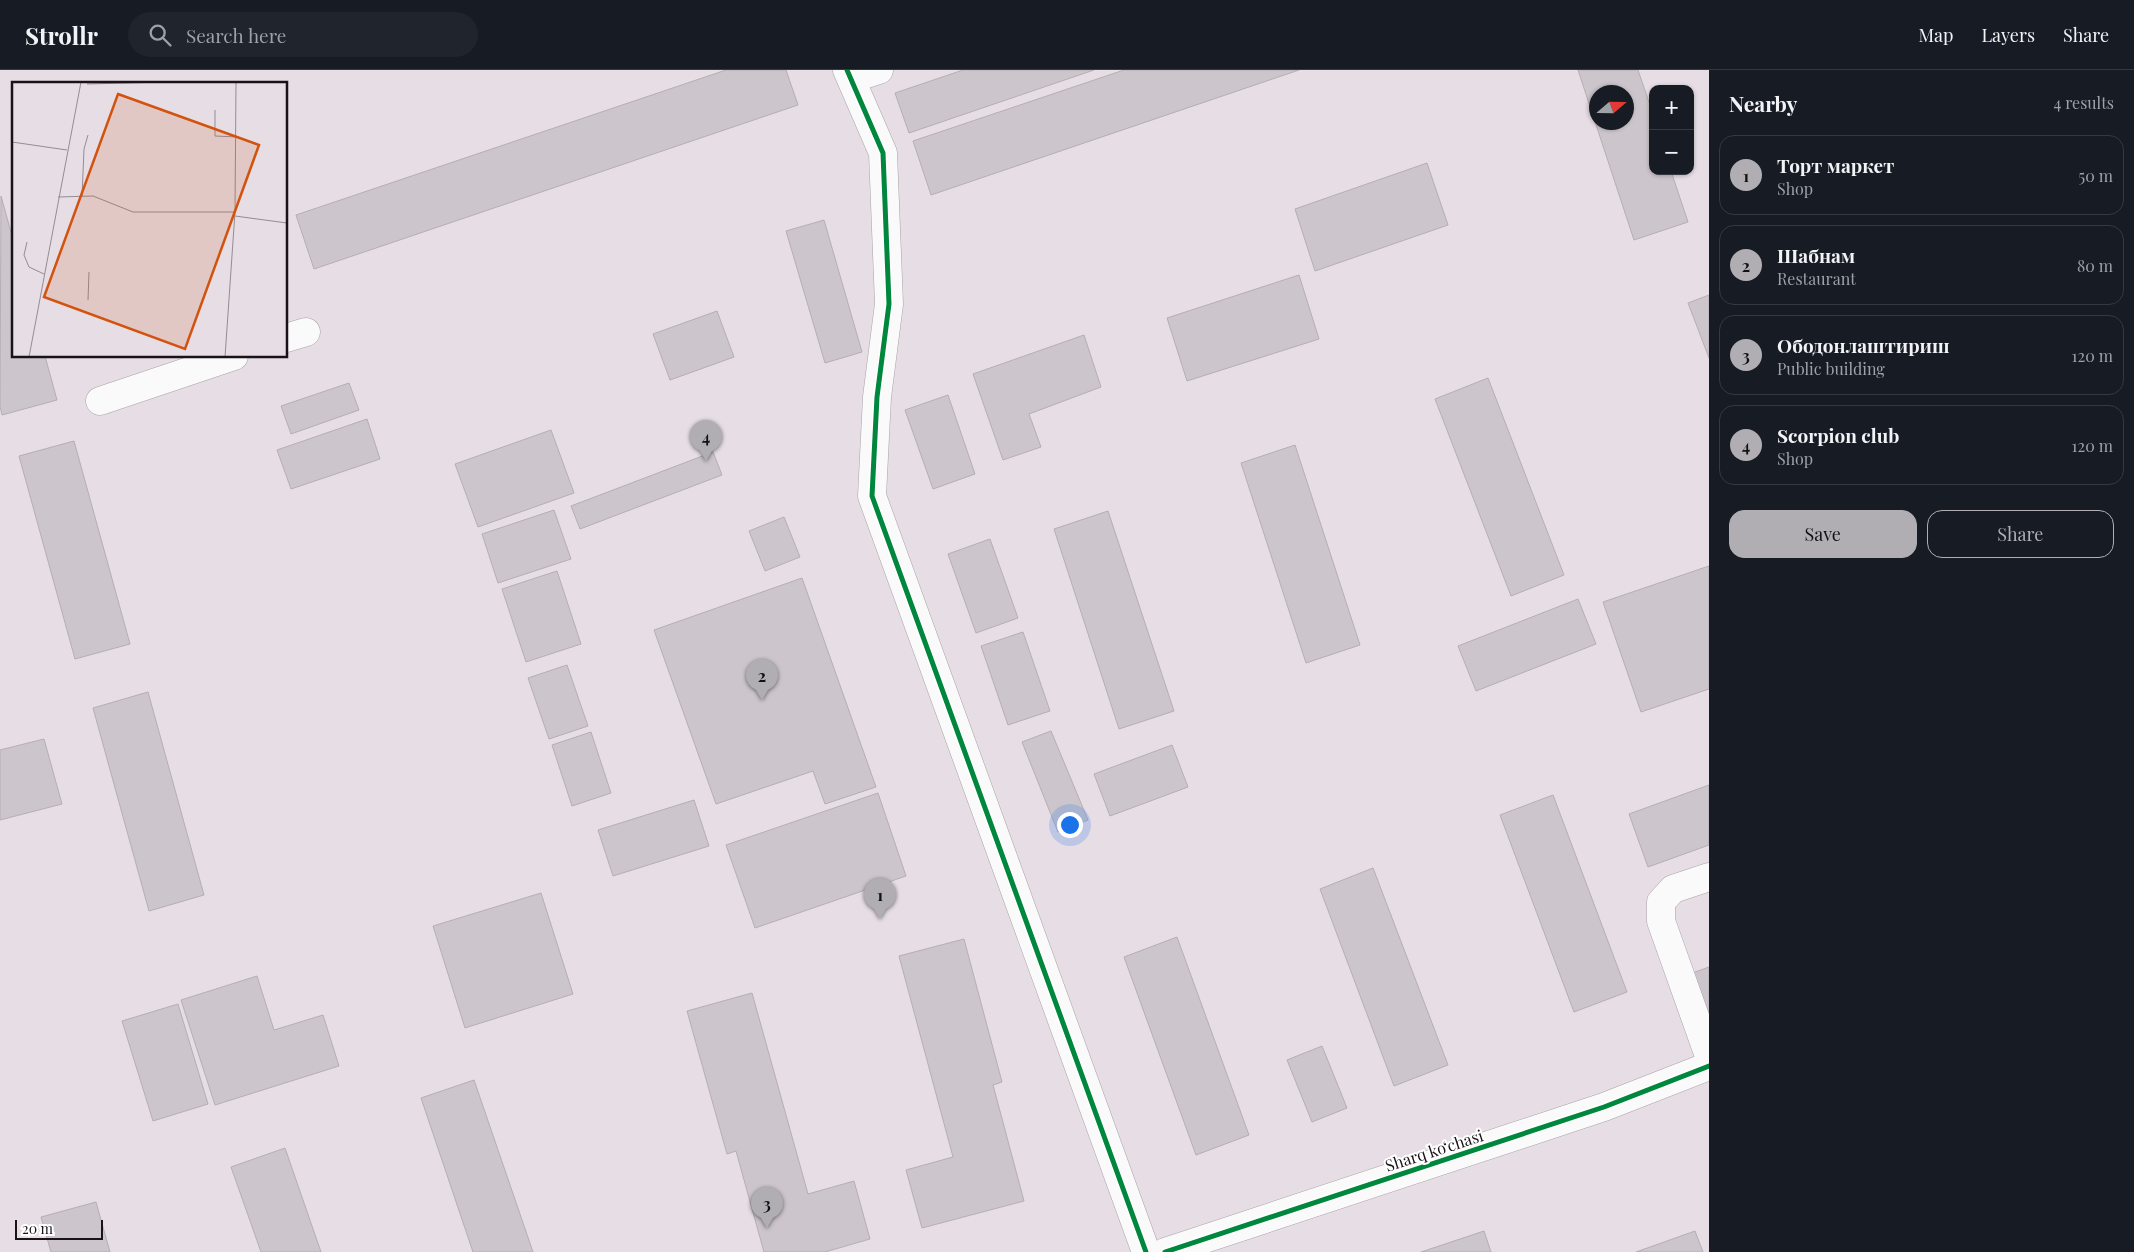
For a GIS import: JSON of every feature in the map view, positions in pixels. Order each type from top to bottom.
[{"type":"street","points":[[879,70],[849,75],[883,153],[889,304],[878,397],[872,496],[1146,1252]]},
{"type":"street","points":[[100,401],[228,358]]},
{"type":"street","points":[[1709,877],[1674,889],[1661,902],[1661,921],[1709,1056]]},
{"type":"street","name":"Sharq ko‘chasi","points":[[1165,1252],[1604,1107],[1709,1066]]},
{"type":"building","points":[[726,70],[786,70],[798,105],[314,269],[296,215]]},
{"type":"building","points":[[963,70],[1094,70],[909,133],[895,93]]},
{"type":"building","points":[[1124,70],[1299,70],[931,195],[913,141]]},
{"type":"building","points":[[1578,70],[1638,70],[1649,102],[1649,175],[1672,175],[1688,222],[1634,240],[1598,130],[1634,130],[1634,85],[1589,85],[1589,103]]},
{"type":"building","points":[[1427,163],[1448,225],[1315,271],[1295,209]]},
{"type":"building","points":[[1,196],[12,236],[12,358],[46,358],[57,400],[2,415],[0,406]]},
{"type":"building","points":[[824,220],[862,352],[825,363],[786,231]]},
{"type":"building","points":[[1299,275],[1319,339],[1187,381],[1167,318]]},
{"type":"building","points":[[1709,295],[1709,358],[1688,303]]},
{"type":"building","points":[[717,311],[734,357],[670,380],[653,334]]},
{"type":"building","points":[[1084,335],[1101,387],[1029,414],[1041,447],[1003,460],[973,374]]},
{"type":"building","points":[[1488,378],[1564,575],[1511,596],[1435,399]]},
{"type":"building","points":[[349,383],[359,410],[291,434],[281,406]]},
{"type":"building","points":[[948,395],[975,474],[933,489],[905,410]]},
{"type":"building","points":[[367,419],[380,459],[291,489],[277,450]]},
{"type":"building","points":[[551,430],[574,493],[478,527],[455,464]]},
{"type":"building","points":[[74,441],[130,644],[75,659],[19,456]]},
{"type":"building","points":[[1295,445],[1360,645],[1306,663],[1241,463]]},
{"type":"building","points":[[713,452],[722,475],[580,529],[571,506]]},
{"type":"building","points":[[554,510],[571,559],[498,583],[482,534]]},
{"type":"building","points":[[1108,511],[1174,711],[1119,729],[1054,529]]},
{"type":"building","points":[[784,517],[800,557],[765,571],[749,531]]},
{"type":"building","points":[[990,539],[1018,618],[976,633],[948,554]]},
{"type":"building","points":[[1709,566],[1709,689],[1641,712],[1603,602]]},
{"type":"building","points":[[557,571],[581,644],[526,662],[502,589]]},
{"type":"building","points":[[802,578],[876,787],[825,804],[813,771],[716,804],[654,630]]},
{"type":"building","points":[[1578,599],[1596,644],[1476,691],[1458,646]]},
{"type":"building","points":[[1023,632],[1050,711],[1008,725],[981,646]]},
{"type":"building","points":[[567,665],[588,726],[549,739],[528,678]]},
{"type":"building","points":[[148,692],[204,895],[149,911],[93,708]]},
{"type":"building","points":[[1051,731],[1088,820],[1058,832],[1022,742]]},
{"type":"building","points":[[591,732],[611,793],[572,806],[552,745]]},
{"type":"building","points":[[44,739],[62,804],[0,820],[0,750]]},
{"type":"building","points":[[1172,745],[1188,787],[1110,816],[1094,774]]},
{"type":"building","points":[[1709,785],[1709,845],[1648,867],[1629,814]]},
{"type":"building","points":[[878,793],[906,876],[755,928],[726,845]]},
{"type":"building","points":[[1553,795],[1627,992],[1574,1012],[1500,815]]},
{"type":"building","points":[[694,800],[709,846],[613,876],[598,830]]},
{"type":"building","points":[[1373,868],[1448,1065],[1394,1086],[1320,889]]},
{"type":"building","points":[[541,893],[573,994],[465,1028],[433,926]]},
{"type":"building","points":[[1177,937],[1249,1135],[1196,1155],[1124,957]]},
{"type":"building","points":[[964,939],[1002,1082],[993,1085],[1024,1201],[922,1228],[906,1170],[953,1157],[899,956]]},
{"type":"building","points":[[1709,967],[1709,1026],[1687,975]]},
{"type":"building","points":[[257,976],[274,1030],[323,1015],[339,1066],[215,1105],[181,1000]]},
{"type":"building","points":[[752,993],[808,1194],[854,1181],[870,1239],[825,1252],[764,1252],[736,1151],[727,1154],[687,1011]]},
{"type":"building","points":[[178,1004],[208,1104],[153,1121],[122,1021]]},
{"type":"building","points":[[1322,1046],[1347,1108],[1312,1122],[1287,1060]]},
{"type":"building","points":[[474,1080],[533,1252],[473,1252],[421,1098]]},
{"type":"building","points":[[285,1148],[321,1252],[261,1252],[231,1167]]},
{"type":"building","points":[[96,1202],[110,1252],[51,1252],[41,1217]]},
{"type":"building","points":[[1484,1231],[1491,1252],[1421,1252]]},
{"type":"building","points":[[1695,1231],[1703,1252],[1636,1252]]},
{"type":"cycle path","points":[[847,70],[883,153],[889,304],[877,397],[872,496],[1146,1252]]},
{"type":"cycle path","points":[[1165,1252],[1604,1107],[1709,1066]]},
{"type":"place","name":"Scorpion club","points":[[706,461]]},
{"type":"place","name":"Шабнам","points":[[762,700]]},
{"type":"place","name":"Торт маркет","points":[[880,919]]},
{"type":"place","name":"Ободонлаштириш","points":[[767,1228]]}]
